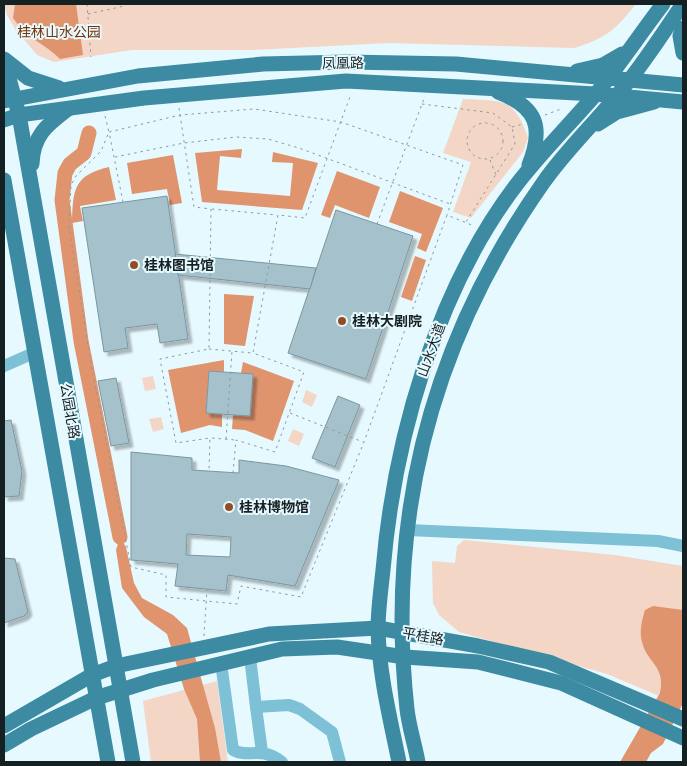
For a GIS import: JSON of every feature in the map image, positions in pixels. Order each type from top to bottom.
[{"type":"main road","name":"山水大道","points":[[399,762],[383,682],[378,628],[387,523],[403,434],[427,360],[450,300],[486,232],[526,173],[596,94],[663,4]]},
{"type":"main road","name":"山水大道","points":[[418,762],[407,710],[403,632],[405,549],[422,442],[441,377],[471,308],[504,242],[544,181],[630,80],[683,4]]},
{"type":"main road","points":[[683,28],[680,36],[683,53]]},
{"type":"main road","points":[[559,73],[580,71],[603,65],[621,55],[636,40]]},
{"type":"main road","points":[[4,60],[28,78],[65,89]]},
{"type":"main road","name":"公园北路","points":[[4,60],[9,100],[19,115],[133,762]]},
{"type":"main road","name":"凤凰路","points":[[9,100],[138,76],[264,64],[347,62],[456,64],[683,85]]},
{"type":"main road","name":"凤凰路","points":[[4,120],[19,115],[102,103],[356,81],[617,95],[680,101]]},
{"type":"main road","points":[[482,87],[513,98],[527,108],[536,122],[537,142],[526,173]]},
{"type":"main road","points":[[578,141],[596,125],[617,112],[657,102],[680,101]]},
{"type":"main road","points":[[30,183],[32,148],[41,132],[69,108]]},
{"type":"main road","name":"公园北路","points":[[4,180],[108,762]]},
{"type":"main road","name":"平桂路","points":[[116,666],[269,634],[378,628],[549,662],[683,719]]},
{"type":"main road","points":[[4,745],[31,729],[96,698],[153,680],[282,649],[337,647],[380,651],[405,656],[478,662],[561,683],[681,736]]},
{"type":"main road","points":[[4,726],[92,674],[116,666]]},
{"type":"street","points":[[4,361],[35,350]]},
{"type":"street","points":[[4,366],[35,350]]},
{"type":"street","points":[[408,530],[658,541],[683,546]]},
{"type":"street","points":[[250,657],[262,752]]},
{"type":"street","points":[[215,665],[233,750],[238,752],[262,752],[272,755],[282,762]]},
{"type":"street","points":[[256,707],[289,705],[300,708],[332,732],[340,762]]},
{"type":"path","points":[[87,4],[91,57]]},
{"type":"path","points":[[88,14],[124,6]]},
{"type":"path","points":[[177,95],[194,207],[305,218],[356,81]]},
{"type":"path","points":[[377,224],[430,84]]},
{"type":"path","points":[[102,103],[123,202]]},
{"type":"path","points":[[422,104],[493,113],[512,127],[515,144],[465,223]]},
{"type":"path","points":[[254,109],[341,122],[463,165],[447,215],[364,442],[301,597],[241,586],[237,604],[166,597],[166,575],[131,567],[91,364],[69,227],[71,185],[76,176],[101,151],[109,132],[180,115],[254,109]]},
{"type":"path","points":[[486,122],[498,127],[503,137],[502,149],[490,158],[475,156],[468,146],[468,134],[475,125],[480,123],[486,122]]},
{"type":"path","points":[[114,157],[184,143],[236,138],[268,138],[393,182],[450,205]]},
{"type":"path","points":[[490,158],[496,176]]},
{"type":"path","points":[[209,349],[211,209]]},
{"type":"path","points":[[447,215],[486,232]]},
{"type":"path","points":[[252,354],[278,216]]},
{"type":"path","points":[[209,349],[232,351],[252,354],[304,372],[275,452],[236,440],[226,439],[210,438],[176,443],[160,359],[209,349]]},
{"type":"path","points":[[226,439],[232,351]]},
{"type":"path","points":[[290,412],[364,442]]},
{"type":"path","points":[[209,471],[210,438]]},
{"type":"path","points":[[233,473],[236,440]]},
{"type":"path","points":[[203,647],[207,589]]},
{"type":"green space","name":"桂林山水公园","points":[[4,4],[636,4],[616,27],[603,37],[574,48],[388,43],[254,50],[132,50],[54,62],[37,55],[15,29],[7,15]]},
{"type":"green space","points":[[463,99],[497,101],[512,108],[518,115],[528,138],[523,152],[471,218],[453,212],[471,162],[443,153]]},
{"type":"green space","points":[[153,376],[156,389],[145,391],[142,378]]},
{"type":"green space","points":[[306,390],[317,395],[312,407],[302,402]]},
{"type":"green space","points":[[161,417],[164,429],[153,432],[149,419]]},
{"type":"green space","points":[[293,429],[304,434],[299,446],[288,441]]},
{"type":"green space","points":[[464,540],[615,555],[683,566],[683,706],[607,674],[459,632],[439,615],[433,603],[432,561],[455,563],[457,546]]},
{"type":"green space","points":[[217,681],[228,762],[151,762],[143,701]]},
{"type":"shaded area","points":[[15,4],[76,4],[83,55],[60,59],[19,26],[13,18]]},
{"type":"shaded area","points":[[242,149],[241,158],[220,156],[217,190],[290,196],[293,163],[272,162],[273,152],[318,163],[302,210],[202,202],[195,153]]},
{"type":"shaded area","points":[[173,155],[182,203],[170,205],[167,189],[132,194],[127,163]]},
{"type":"shaded area","points":[[109,167],[116,200],[80,206],[83,221],[72,223],[73,202],[77,186],[88,175]]},
{"type":"shaded area","points":[[337,171],[380,187],[369,218],[335,205],[330,218],[321,215]]},
{"type":"shaded area","points":[[400,191],[443,208],[426,252],[417,248],[422,234],[389,222]]},
{"type":"shaded area","points":[[415,256],[426,260],[412,301],[401,297]]},
{"type":"shaded area","points":[[224,294],[254,296],[245,346],[224,344]]},
{"type":"shaded area","points":[[224,360],[224,372],[209,371],[206,412],[222,414],[222,427],[210,425],[181,433],[168,370]]},
{"type":"shaded area","points":[[243,362],[294,381],[273,441],[245,430],[232,429],[233,415],[250,416],[253,375],[241,373]]},
{"type":"shaded area","points":[[120,537],[126,547],[134,583],[142,598],[173,615],[187,628],[215,728],[221,762],[200,762],[197,719],[184,689],[167,634],[144,617],[122,588],[116,550]]},
{"type":"shaded area","points":[[653,606],[683,610],[683,703],[663,744],[651,753],[646,762],[620,762],[660,693],[660,677],[644,649],[641,634],[645,610]]},
{"type":"building","name":"桂林图书馆","points":[[167,196],[188,339],[160,343],[157,324],[125,328],[128,348],[104,352],[82,208]]},
{"type":"building","name":"桂林大剧院","points":[[336,210],[413,236],[366,379],[288,353]]},
{"type":"building","points":[[175,254],[316,268],[310,289],[178,275]]},
{"type":"building","points":[[209,371],[253,374],[250,416],[206,413]]},
{"type":"building","points":[[116,378],[129,443],[111,446],[98,381]]},
{"type":"building","points":[[338,396],[360,405],[335,467],[312,458]]},
{"type":"building","points":[[11,420],[22,471],[19,496],[4,497],[4,421]]},
{"type":"building","name":"桂林博物馆","points":[[131,452],[192,458],[192,470],[239,473],[239,460],[286,466],[339,480],[295,586],[228,575],[226,591],[175,586],[178,564],[131,560]],"holes":[[[187,534],[231,537],[230,557],[186,555]]]},
{"type":"building","points":[[4,558],[15,559],[28,612],[24,616],[4,623]]},
{"type":"waterway","points":[[89,133],[84,153],[70,164],[65,173],[62,200],[81,341],[120,537]]},
{"type":"place","name":"桂林图书馆","points":[[134,265]]},
{"type":"place","name":"桂林大剧院","points":[[342,321]]},
{"type":"place","name":"桂林博物馆","points":[[229,507]]}]
